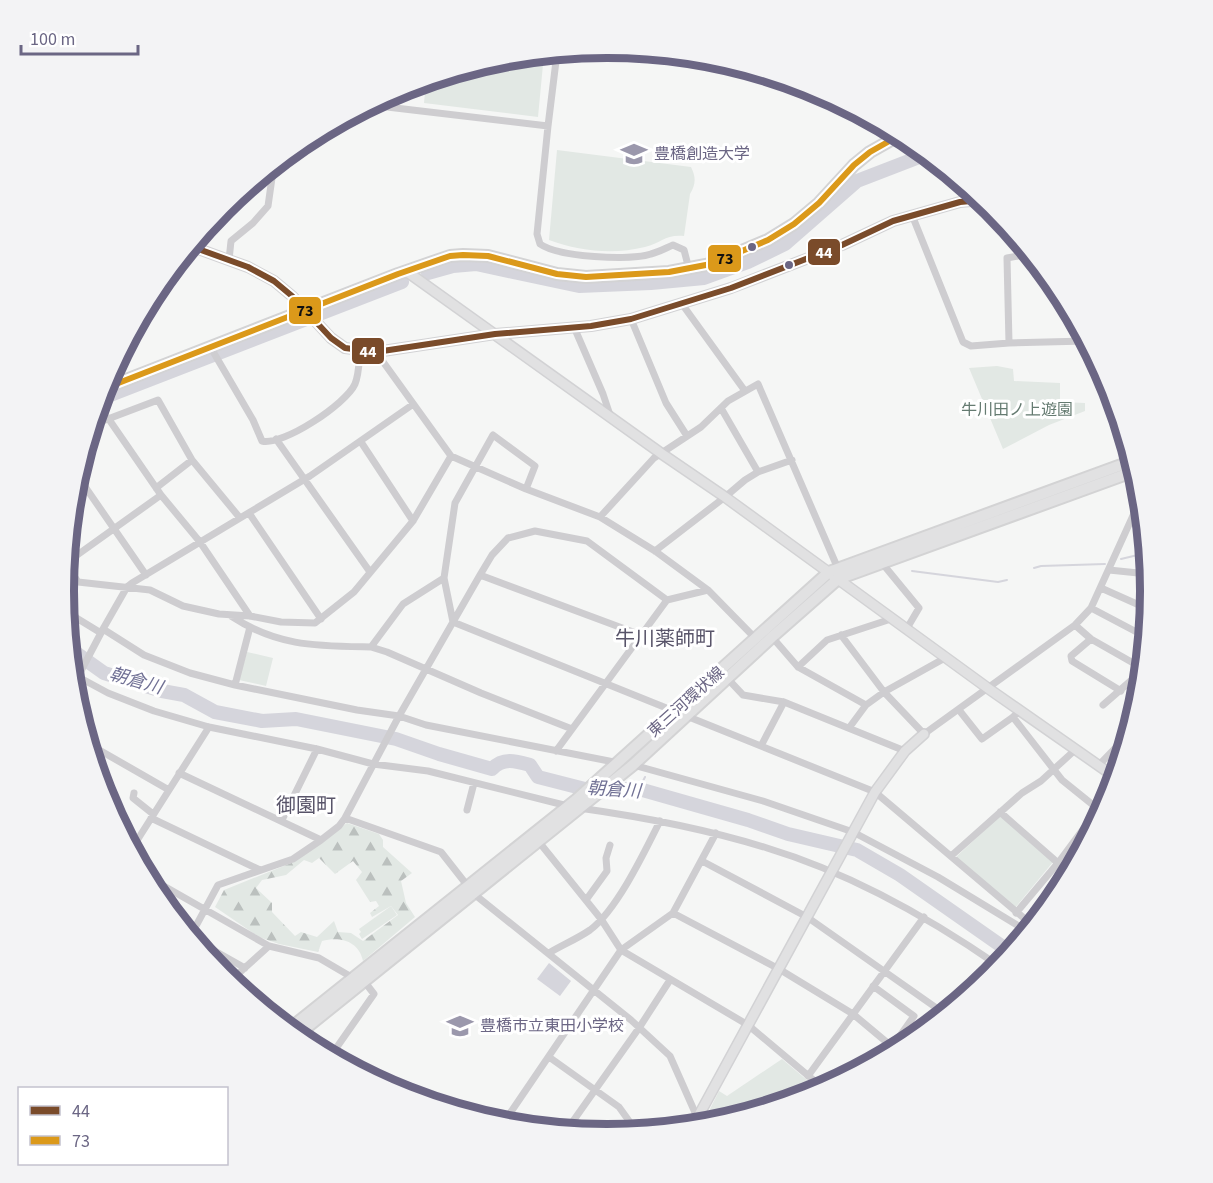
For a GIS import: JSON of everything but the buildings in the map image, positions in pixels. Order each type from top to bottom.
[{"type":"main road","points":[[116,384],[442,258],[464,255],[488,256],[558,274],[576,276],[689,269],[720,260],[779,234],[819,203],[846,173],[870,152],[890,140]]},
{"type":"main road","name":"東三河環状線","points":[[624,766],[675,713],[756,639],[835,573],[1123,464]]},
{"type":"main road","name":"東三河環状線","points":[[303,1030],[471,890],[687,716],[772,637],[835,573],[882,563],[1126,474]]},
{"type":"main road","name":"東三河環状線","points":[[295,1024],[352,979],[538,842],[579,804]]},
{"type":"street","points":[[556,61],[537,234],[540,244],[558,251],[607,257],[650,255],[673,245],[684,250],[689,269]]},
{"type":"street","points":[[385,107],[548,126]]},
{"type":"street","points":[[229,260],[231,241],[254,223],[268,206],[272,177]]},
{"type":"street","points":[[199,249],[248,267],[274,281],[292,296],[338,344],[360,352],[376,352],[495,334],[631,319],[731,288],[842,245],[893,221],[969,201]]},
{"type":"street","points":[[912,215],[963,342],[971,346],[1077,341]]},
{"type":"street","points":[[1009,343],[1007,258],[1020,256]]},
{"type":"street","points":[[406,272],[662,454],[835,573],[891,619],[989,689],[1016,714],[1108,772]]},
{"type":"street","points":[[682,304],[745,391]]},
{"type":"street","points":[[631,319],[666,403],[687,436]]},
{"type":"street","points":[[574,327],[611,418]]},
{"type":"street","points":[[211,348],[248,411],[262,441],[268,442],[312,423],[346,397],[354,385],[360,352]]},
{"type":"street","points":[[376,352],[412,405],[451,456],[526,489],[600,517],[655,551],[708,591],[756,639]]},
{"type":"street","points":[[600,517],[654,458],[701,427],[728,401],[758,384],[792,460],[835,573]]},
{"type":"street","points":[[102,421],[158,400],[192,460],[240,518]]},
{"type":"street","points":[[79,669],[127,587],[304,480],[412,405]]},
{"type":"street","points":[[721,408],[758,472]]},
{"type":"street","points":[[108,418],[161,495],[200,542],[250,616]]},
{"type":"street","points":[[453,622],[444,578],[455,503],[493,435],[534,466],[526,489]]},
{"type":"street","points":[[276,439],[370,572]]},
{"type":"street","points":[[361,442],[413,521]]},
{"type":"street","points":[[74,577],[78,582],[150,590],[183,606],[281,622],[315,623],[354,592],[413,521],[451,456]]},
{"type":"street","points":[[156,488],[192,460]]},
{"type":"street","points":[[655,551],[745,480],[758,472],[792,460]]},
{"type":"street","points":[[85,486],[146,575]]},
{"type":"street","points":[[75,558],[161,495]]},
{"type":"street","points":[[249,513],[321,619]]},
{"type":"street","points":[[699,1116],[875,792],[905,751],[924,734],[1075,625],[1091,608],[1134,514]]},
{"type":"street","points":[[195,929],[218,885],[293,859],[339,826],[397,719],[480,575],[492,555],[508,538],[535,531],[587,541],[667,600]]},
{"type":"street","points":[[882,563],[919,608],[906,630]]},
{"type":"street","points":[[1109,570],[1139,573]]},
{"type":"street","points":[[480,575],[641,635]]},
{"type":"street","points":[[371,647],[403,604],[444,578]]},
{"type":"street","points":[[1101,588],[1139,605]]},
{"type":"street","points":[[556,750],[667,600],[708,591]]},
{"type":"street","points":[[1091,608],[1137,632]]},
{"type":"street","points":[[229,614],[268,636],[294,643],[371,647],[387,652],[572,729]]},
{"type":"street","points":[[75,617],[144,655],[190,673],[234,686],[556,750],[763,801],[852,833],[938,877],[1020,927]]},
{"type":"street","points":[[798,667],[827,640],[891,619]]},
{"type":"street","points":[[453,622],[875,792],[1025,921]]},
{"type":"street","points":[[1075,625],[1091,639],[1134,665]]},
{"type":"street","points":[[234,686],[250,627]]},
{"type":"street","points":[[841,635],[884,692],[924,734]]},
{"type":"street","points":[[772,637],[798,667],[866,705]]},
{"type":"street","points":[[1091,639],[1071,656],[1072,661],[1121,691]]},
{"type":"street","points":[[849,728],[866,705],[884,692],[945,658]]},
{"type":"street","points":[[81,678],[108,693],[154,711],[209,727],[660,820],[770,848],[833,871],[883,896],[924,917],[990,960]]},
{"type":"street","points":[[727,678],[743,695],[784,702],[905,751]]},
{"type":"street","points":[[1103,705],[1130,682]]},
{"type":"street","points":[[761,746],[784,702]]},
{"type":"street","points":[[959,710],[982,739],[1016,714]]},
{"type":"street","points":[[1016,714],[1062,780],[1094,806]]},
{"type":"street","points":[[136,842],[209,727]]},
{"type":"street","points":[[1098,765],[1116,747]]},
{"type":"street","points":[[98,749],[169,790]]},
{"type":"street","points":[[282,820],[317,749]]},
{"type":"street","points":[[951,856],[1075,750]]},
{"type":"street","points":[[179,773],[321,840]]},
{"type":"street","points":[[467,810],[474,783]]},
{"type":"street","points":[[134,793],[133,798],[152,816],[260,870]]},
{"type":"street","points":[[1000,812],[1063,866]]},
{"type":"street","points":[[345,818],[441,852],[471,890],[595,990],[670,1056],[698,1116]]},
{"type":"street","points":[[549,953],[589,930],[602,919],[632,874],[660,820]]},
{"type":"street","points":[[1016,913],[1086,825]]},
{"type":"street","points":[[509,1115],[621,950],[673,913],[717,833]]},
{"type":"street","points":[[538,842],[602,919],[621,950],[748,1025],[815,1082]]},
{"type":"street","points":[[586,900],[607,871],[606,858],[610,845]]},
{"type":"street","points":[[702,861],[807,917],[938,1009]]},
{"type":"street","points":[[161,884],[268,946],[319,958],[352,979]]},
{"type":"street","points":[[673,913],[779,969],[853,1014],[888,1044]]},
{"type":"street","points":[[808,1076],[924,917]]},
{"type":"street","points":[[237,975],[268,946]]},
{"type":"street","points":[[213,950],[244,968]]},
{"type":"street","points":[[571,1123],[670,980]]},
{"type":"street","points":[[335,1050],[374,994],[364,981]]},
{"type":"street","points":[[873,986],[914,1016],[902,1035]]},
{"type":"street","points":[[549,1057],[619,1107],[631,1123]]},
{"type":"green space","points":[[543,62],[538,117],[424,103],[425,91],[435,87],[503,69]]},
{"type":"green space","points":[[557,150],[691,167],[695,180],[690,194],[684,236],[673,236],[651,245],[621,251],[584,249],[549,240]]},
{"type":"green space","name":"牛川田ノ上遊園","points":[[997,366],[1013,369],[1014,381],[1060,383],[1060,402],[1085,403],[1085,411],[1049,425],[1003,449],[969,368]]},
{"type":"green space","points":[[247,652],[273,658],[266,686],[239,680]]},
{"type":"green space","points":[[1000,816],[1053,862],[1015,908],[956,857]]},
{"type":"green space","points":[[347,823],[379,834],[383,840],[383,847],[412,873],[401,881],[406,903],[415,917],[363,961],[361,954],[353,945],[342,940],[322,941],[318,952],[279,944],[259,937],[215,907],[224,890],[296,861]],"holes":[[[319,858],[335,874],[353,861],[362,872],[356,880],[370,902],[376,901],[379,906],[370,913],[372,917],[391,906],[398,915],[363,941],[351,933],[338,932],[334,921],[317,937],[301,932],[295,936],[272,912],[272,903],[256,888],[262,880],[286,875],[304,860],[312,863]]]},
{"type":"green space","points":[[391,906],[397,915],[362,939],[359,929]]},
{"type":"green space","points":[[782,1059],[811,1084],[778,1096],[707,1114],[719,1091],[727,1096]]},
{"type":"shaded area","points":[[549,963],[571,981],[560,996],[537,979]]},
{"type":"waterway","points":[[428,273],[453,266],[476,264],[579,286],[704,278],[748,262],[785,244],[857,181],[916,158]]},
{"type":"waterway","points":[[112,395],[402,282]]},
{"type":"waterway","points":[[1121,559],[1138,555]]},
{"type":"waterway","points":[[1034,568],[1105,564]]},
{"type":"waterway","points":[[912,571],[998,582],[1007,580]]},
{"type":"waterway","name":"朝倉川","points":[[77,654],[104,673],[162,691],[184,695],[215,712],[262,721],[296,719],[396,739],[492,769],[505,761],[520,762],[530,765],[538,777],[585,789],[639,789],[748,820],[788,834],[857,850],[900,875],[1003,947]]},
{"type":"waterway","points":[[639,789],[645,777]]},
{"type":"transit line","name":"73","points":[[116,384],[450,256],[488,256],[557,274],[586,277],[669,272],[711,264],[768,240],[794,224],[819,203],[854,165],[870,152],[890,140]]},
{"type":"transit line","name":"44","points":[[199,249],[248,267],[274,281],[292,296],[331,338],[345,348],[376,352],[495,334],[591,326],[631,319],[731,288],[842,245],[893,221],[969,201]]},
{"type":"place","name":"豊橋創造大学","points":[[634,154]]},
{"type":"place","name":"豊橋市立東田小学校","points":[[460,1026]]},
{"type":"district","name":"牛川薬師町","points":[[665,639]]},
{"type":"district","name":"御園町","points":[[306,806]]}]
